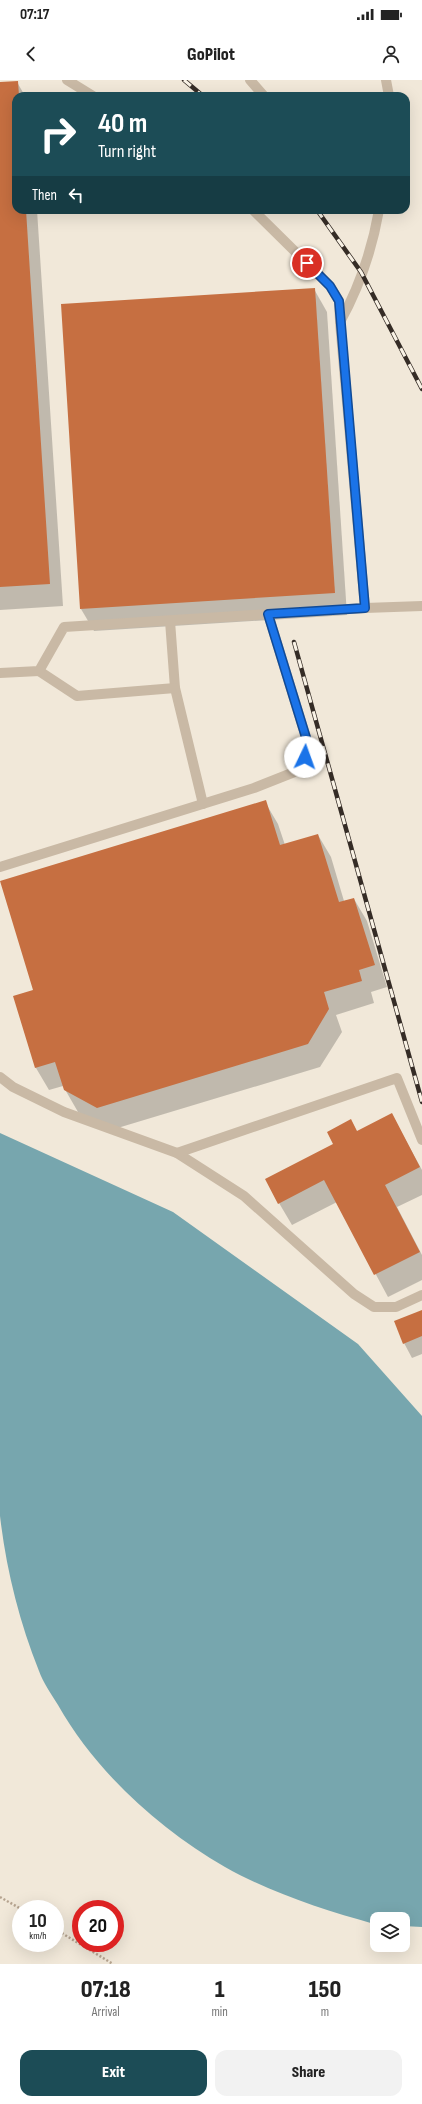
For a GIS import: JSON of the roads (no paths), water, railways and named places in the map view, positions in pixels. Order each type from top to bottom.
[{"type":"lane","points":[[67,80],[86,92]]},
{"type":"lane","points":[[250,80],[260,92]]},
{"type":"lane","points":[[386,80],[388,92]]},
{"type":"lane","points":[[257,214],[330,286],[339,301],[365,608]]},
{"type":"lane","points":[[340,322],[356,293],[374,240],[379,214]]},
{"type":"lane","points":[[39,671],[64,627],[365,608],[422,606]]},
{"type":"lane","points":[[0,867],[254,788],[302,769],[308,744],[268,614]]},
{"type":"lane","points":[[170,621],[175,688],[203,804]]},
{"type":"lane","points":[[0,673],[39,671],[77,696],[175,688]]},
{"type":"lane","points":[[0,1077],[12,1087],[64,1112],[177,1153],[244,1196],[354,1294],[374,1307],[396,1307],[422,1295]]},
{"type":"lane","points":[[177,1153],[397,1078],[422,1140]]},
{"type":"water","points":[[0,1133],[173,1212],[358,1344],[422,1416],[422,1927],[410,1926],[410,1912],[370,1912],[370,1923],[317,1907],[261,1885],[225,1867],[200,1852],[153,1817],[131,1797],[110,1776],[73,1730],[45,1684],[19,1614],[6,1555],[0,1516]]},
{"type":"railway","points":[[184,80],[198,92]]},
{"type":"railway","points":[[320,214],[361,272],[422,389]]},
{"type":"railway","points":[[294,642],[422,1102]]}]
